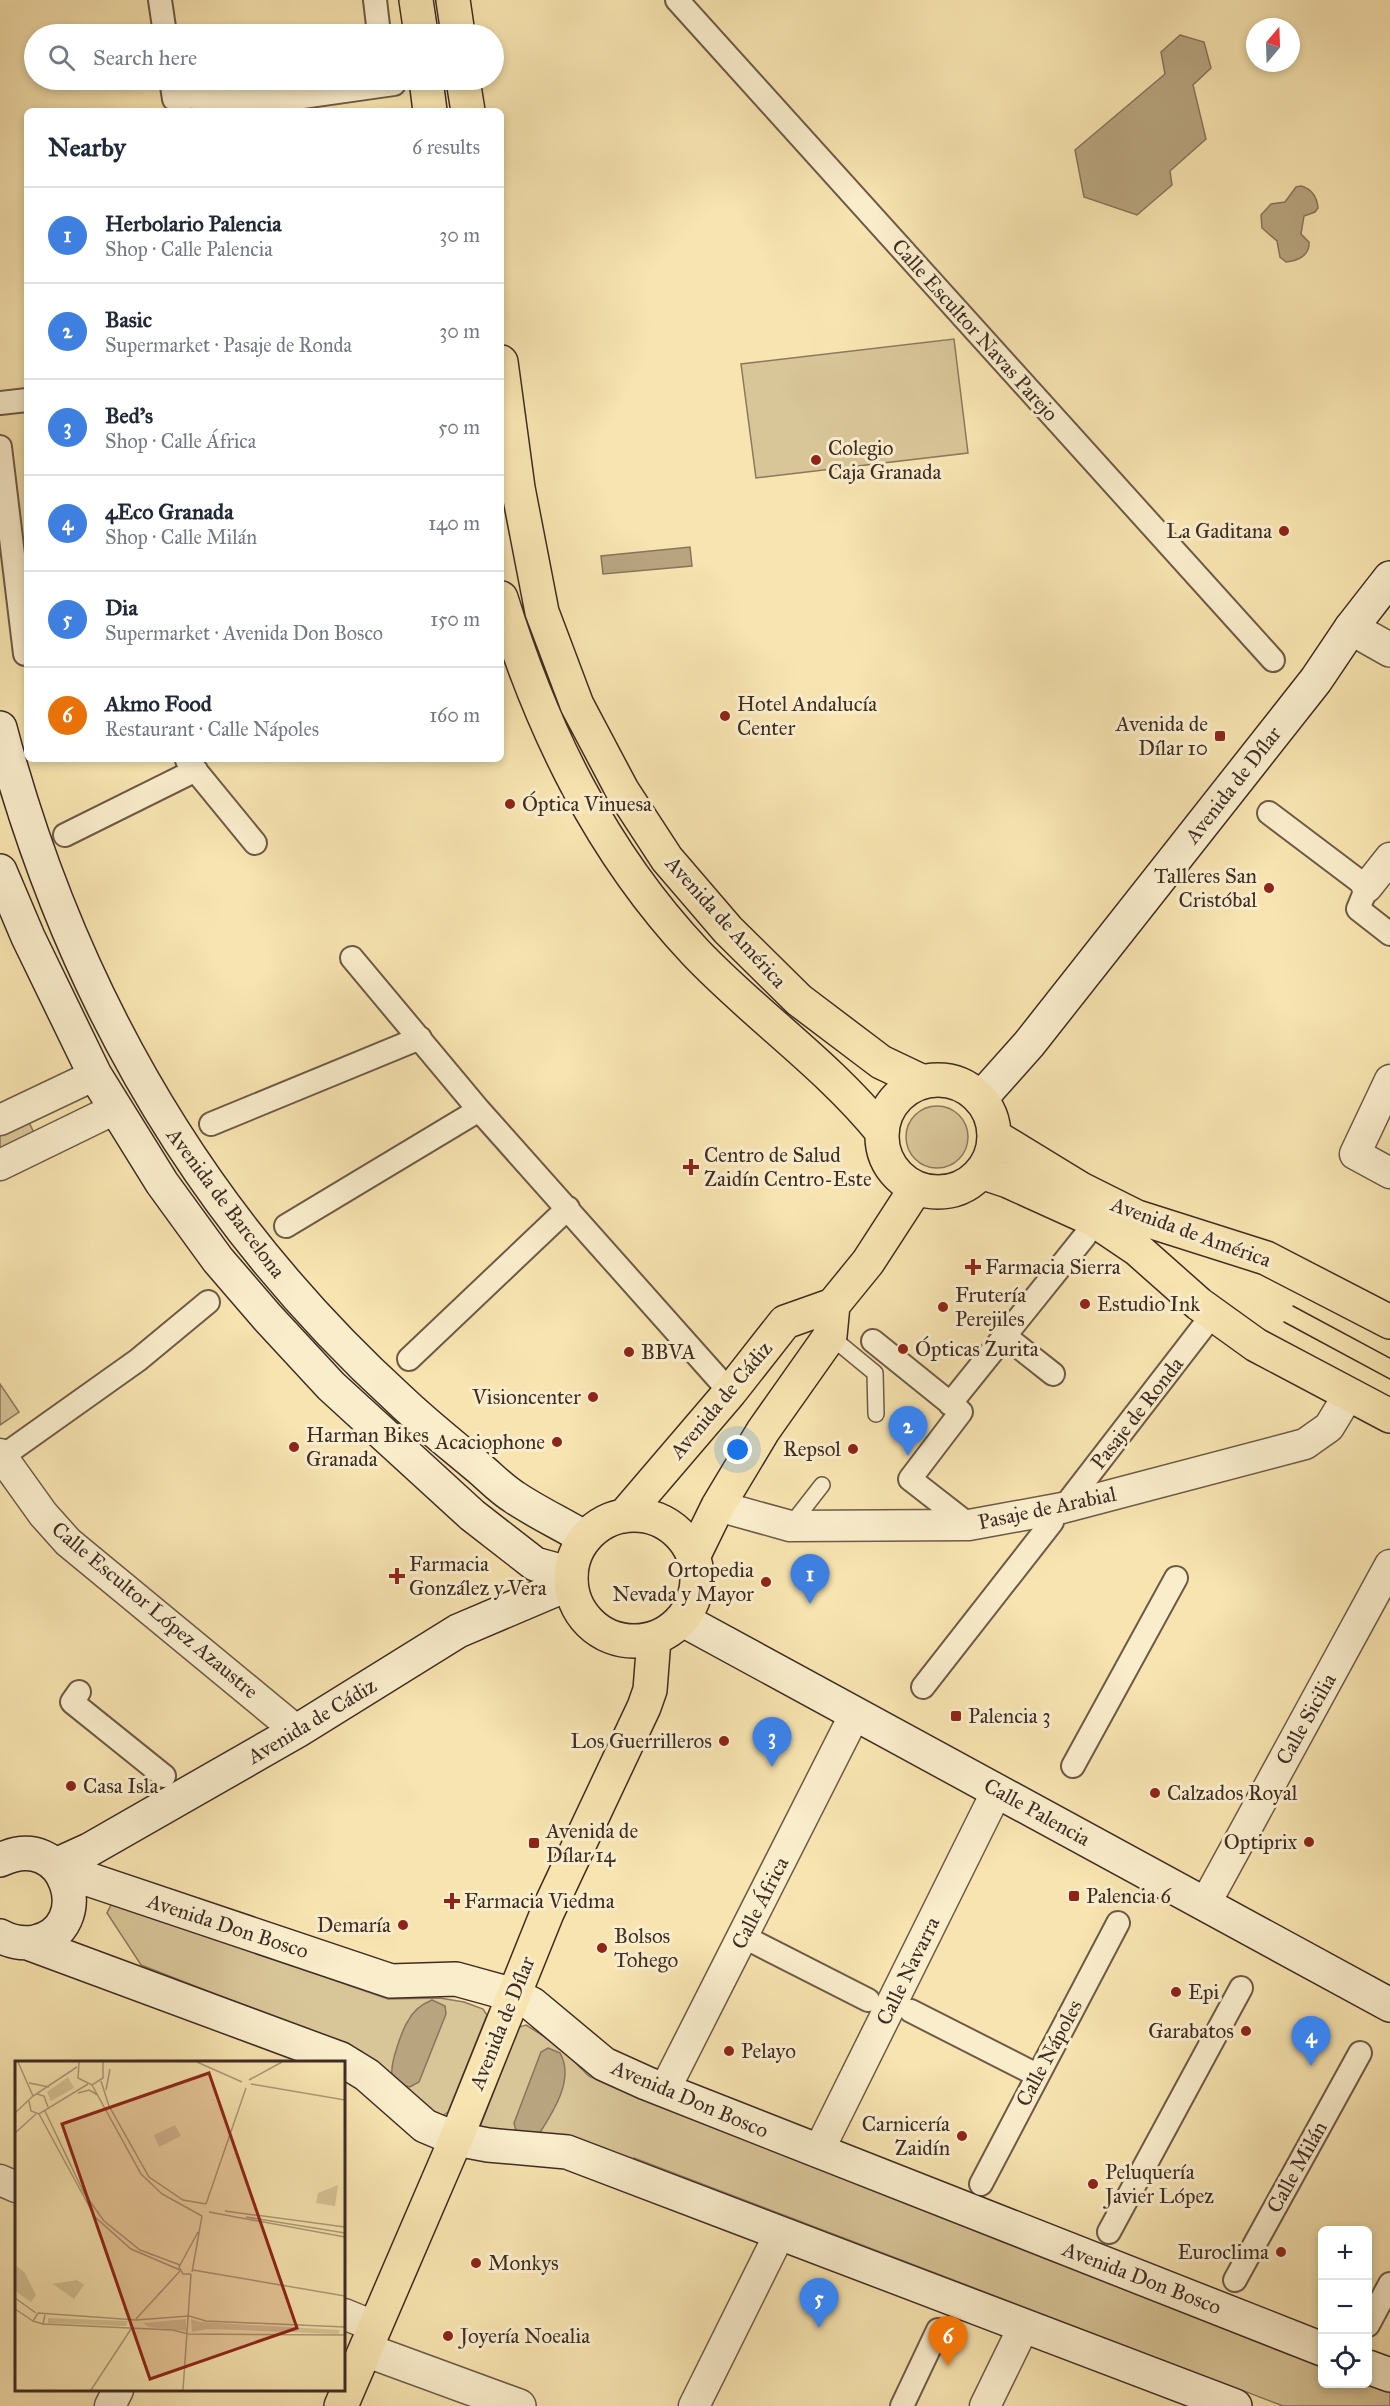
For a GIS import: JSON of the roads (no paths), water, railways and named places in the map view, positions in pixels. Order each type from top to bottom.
[{"type":"main road","points":[[416,0],[419,24]]},
{"type":"main road","points":[[453,0],[457,24]]},
{"type":"main road","points":[[427,90],[430,108]]},
{"type":"main road","points":[[465,90],[468,108]]},
{"type":"main road","name":"Avenida de América","points":[[504,384],[518,488],[543,612],[577,705],[622,790],[667,860],[728,930],[799,1000],[881,1062],[923,1082]]},
{"type":"main road","name":"Avenida de Dílar","points":[[980,1099],[1029,1044],[1308,690],[1351,628],[1390,578]]},
{"type":"main road","name":"Avenida de América","points":[[504,608],[519,656],[552,737],[602,832],[639,885],[696,952],[775,1029],[842,1087],[882,1132]]},
{"type":"main road","points":[[1351,628],[1390,650]]},
{"type":"main road","name":"Avenida de Barcelona","points":[[0,728],[4,763],[42,867],[84,966],[139,1076],[172,1132],[219,1201],[292,1291],[360,1364],[425,1423],[512,1496],[585,1538]]},
{"type":"main road","name":"Avenida de Barcelona","points":[[0,871],[28,937],[95,1075],[162,1183],[218,1260],[331,1386],[472,1515],[535,1564],[571,1578]]},
{"type":"main road","points":[[923,1082],[952,1082],[967,1089],[980,1099],[992,1118],[994,1136],[991,1155],[981,1172],[965,1186],[954,1190],[929,1192],[905,1182],[890,1165],[882,1144],[882,1132],[888,1110],[894,1101],[912,1086],[923,1082]]},
{"type":"main road","name":"Avenida de América","points":[[994,1136],[1081,1189],[1137,1217],[1266,1258],[1390,1322]]},
{"type":"main road","name":"Avenida de América","points":[[981,1172],[1008,1181],[1094,1220],[1137,1249],[1199,1304],[1256,1345],[1390,1416]]},
{"type":"main road","points":[[694,1555],[718,1506],[763,1431],[916,1188]]},
{"type":"main road","name":"Avenida de Cádiz","points":[[624,1516],[730,1392],[785,1322],[832,1321]]},
{"type":"main road","points":[[624,1516],[645,1516],[666,1523],[682,1537],[694,1555],[698,1572],[698,1589],[692,1606],[683,1620],[654,1640],[635,1642],[616,1640],[599,1631],[585,1618],[576,1602],[571,1578],[575,1554],[585,1538],[609,1520],[624,1516]]},
{"type":"main road","name":"Avenida de Cádiz","points":[[58,1868],[297,1731],[458,1631],[571,1578]]},
{"type":"main road","name":"Calle Palencia","points":[[683,1620],[1390,2005]]},
{"type":"main road","name":"Avenida de Dílar","points":[[341,2406],[456,2139],[573,1856],[644,1707],[650,1690],[654,1640]]},
{"type":"main road","name":"Avenida Don Bosco","points":[[8,1852],[36,1854],[58,1868],[391,1981],[456,1980],[514,1995],[532,2004],[604,2064],[664,2091],[1318,2347]]},
{"type":"main road","points":[[14,1939],[42,1940],[53,1934],[63,1923],[70,1896],[68,1882],[58,1868]]},
{"type":"main road","points":[[14,1939],[344,2061]]},
{"type":"main road","points":[[345,2061],[367,2075],[425,2126],[456,2139],[488,2145],[567,2152],[1234,2406]]},
{"type":"main road","points":[[371,2338],[519,2406]]},
{"type":"main road","points":[[1372,2368],[1390,2375]]},
{"type":"street","points":[[154,0],[158,24]]},
{"type":"street","points":[[160,0],[164,24]]},
{"type":"street","points":[[375,0],[378,24]]},
{"type":"street","name":"Calle Escultor Navas Parejo","points":[[677,0],[1274,660]]},
{"type":"street","points":[[167,90],[170,108]]},
{"type":"street","points":[[173,90],[174,99],[242,90]]},
{"type":"street","points":[[224,108],[352,90]]},
{"type":"street","points":[[0,403],[24,400]]},
{"type":"street","points":[[0,447],[24,646]]},
{"type":"street","points":[[65,835],[191,765],[255,843]]},
{"type":"street","points":[[1269,813],[1367,886]]},
{"type":"street","points":[[1390,858],[1367,886],[1358,909],[1390,934]]},
{"type":"street","points":[[352,958],[479,1110],[730,1392]]},
{"type":"street","name":"Avenida de Barcelona","points":[[211,1124],[420,1038]]},
{"type":"street","points":[[0,1120],[95,1075]]},
{"type":"street","points":[[1390,1080],[1355,1154],[1390,1173]]},
{"type":"street","points":[[0,1166],[115,1109]]},
{"type":"street","name":"Avenida de Barcelona","points":[[286,1226],[479,1110]]},
{"type":"street","points":[[409,1359],[568,1208]]},
{"type":"street","points":[[950,1404],[1085,1236]]},
{"type":"street","points":[[5,1453],[138,1360],[208,1302]]},
{"type":"street","name":"Pasaje de Ronda","points":[[1071,1498],[1203,1327]]},
{"type":"street","points":[[1005,1336],[1053,1374]]},
{"type":"street","points":[[873,1341],[961,1412],[910,1479],[969,1525]]},
{"type":"street","name":"Pasaje de Arabial","points":[[718,1506],[790,1526],[969,1525],[1036,1514],[1113,1496],[1305,1444],[1329,1427],[1349,1394]]},
{"type":"street","name":"Calle Escultor López Azaustre","points":[[5,1453],[43,1514],[68,1542],[297,1731]]},
{"type":"street","points":[[923,1687],[1052,1522]]},
{"type":"street","name":"Calle Sicilia","points":[[1205,1904],[1390,1565]]},
{"type":"street","points":[[1072,1766],[1176,1578]]},
{"type":"street","points":[[79,1692],[72,1702],[164,1776]]},
{"type":"street","name":"Calle África","points":[[664,2091],[855,1714]]},
{"type":"street","name":"Calle Navarra","points":[[818,2152],[997,1791]]},
{"type":"street","name":"Calle Nápoles","points":[[981,2184],[1118,1923]]},
{"type":"street","points":[[756,1943],[868,2000]]},
{"type":"street","points":[[1110,2232],[1240,1988]]},
{"type":"street","points":[[911,2011],[1037,2075]]},
{"type":"street","name":"Calle Milán","points":[[1235,2280],[1360,2053]]},
{"type":"street","points":[[0,2180],[15,2187]]},
{"type":"street","points":[[694,2406],[780,2234]]},
{"type":"street","points":[[1372,2318],[1390,2284]]},
{"type":"street","points":[[345,2315],[371,2338]]},
{"type":"street","points":[[985,2406],[1024,2326]]},
{"type":"street","points":[[902,2406],[938,2330]]},
{"type":"street","points":[[110,2406],[118,2391]]},
{"type":"lane","points":[[832,1321],[875,1373],[876,1414]]},
{"type":"lane","points":[[790,1526],[822,1485]]},
{"type":"tram line","points":[[1293,1306],[1390,1358]]},
{"type":"tram line","points":[[1284,1322],[1390,1379]]},
{"type":"place","name":"Colegio Caja Granada","points":[[816,460]]},
{"type":"place","name":"La Gaditana","points":[[1284,531]]},
{"type":"place","name":"Hotel Andalucía Center","points":[[725,716]]},
{"type":"place","name":"Avenida de Dílar 10","points":[[1220,736]]},
{"type":"place","name":"Óptica Vinuesa","points":[[510,804]]},
{"type":"place","name":"Talleres San Cristóbal","points":[[1269,888]]},
{"type":"place","name":"Centro de Salud Zaidín Centro-Este","points":[[691,1167]]},
{"type":"place","name":"Farmacia Sierra","points":[[973,1267]]},
{"type":"place","name":"Estudio Ink","points":[[1085,1304]]},
{"type":"place","name":"Frutería Perejiles","points":[[943,1307]]},
{"type":"place","name":"Ópticas Zurita","points":[[903,1349]]},
{"type":"place","name":"BBVA","points":[[629,1352]]},
{"type":"place","name":"Visioncenter","points":[[593,1397]]},
{"type":"place","name":"Acaciophone","points":[[557,1442]]},
{"type":"place","name":"Harman Bikes Granada","points":[[294,1447]]},
{"type":"place","name":"Repsol","points":[[853,1449]]},
{"type":"place","name":"Basic","points":[[908,1456]]},
{"type":"place","name":"Farmacia González y Vera","points":[[397,1576]]},
{"type":"place","name":"Ortopedia Nevada y Mayor","points":[[766,1582]]},
{"type":"place","name":"Herbolario Palencia","points":[[810,1604]]},
{"type":"place","name":"Palencia 3","points":[[956,1716]]},
{"type":"place","name":"Los Guerrilleros","points":[[724,1741]]},
{"type":"place","name":"Bed's","points":[[772,1767]]},
{"type":"place","name":"Casa Isla","points":[[71,1786]]},
{"type":"place","name":"Calzados Royal","points":[[1155,1793]]},
{"type":"place","name":"Optiprix","points":[[1309,1842]]},
{"type":"place","name":"Avenida de Dílar 14","points":[[534,1843]]},
{"type":"place","name":"Palencia 6","points":[[1074,1896]]},
{"type":"place","name":"Farmacia Viedma","points":[[452,1901]]},
{"type":"place","name":"Demaría","points":[[403,1925]]},
{"type":"place","name":"Bolsos Tohego","points":[[602,1948]]},
{"type":"place","name":"Epi","points":[[1176,1992]]},
{"type":"place","name":"Garabatos","points":[[1246,2031]]},
{"type":"place","name":"Pelayo","points":[[729,2051]]},
{"type":"place","name":"4Eco Granada","points":[[1311,2066]]},
{"type":"place","name":"Carnicería Zaidín","points":[[962,2136]]},
{"type":"place","name":"Peluquería Javier López","points":[[1093,2184]]},
{"type":"place","name":"Euroclima","points":[[1281,2252]]},
{"type":"place","name":"Monkys","points":[[476,2263]]},
{"type":"place","name":"Dia","points":[[819,2328]]},
{"type":"place","name":"Joyería Noealia","points":[[448,2336]]},
{"type":"place","name":"Akmo Food","points":[[948,2366]]}]
